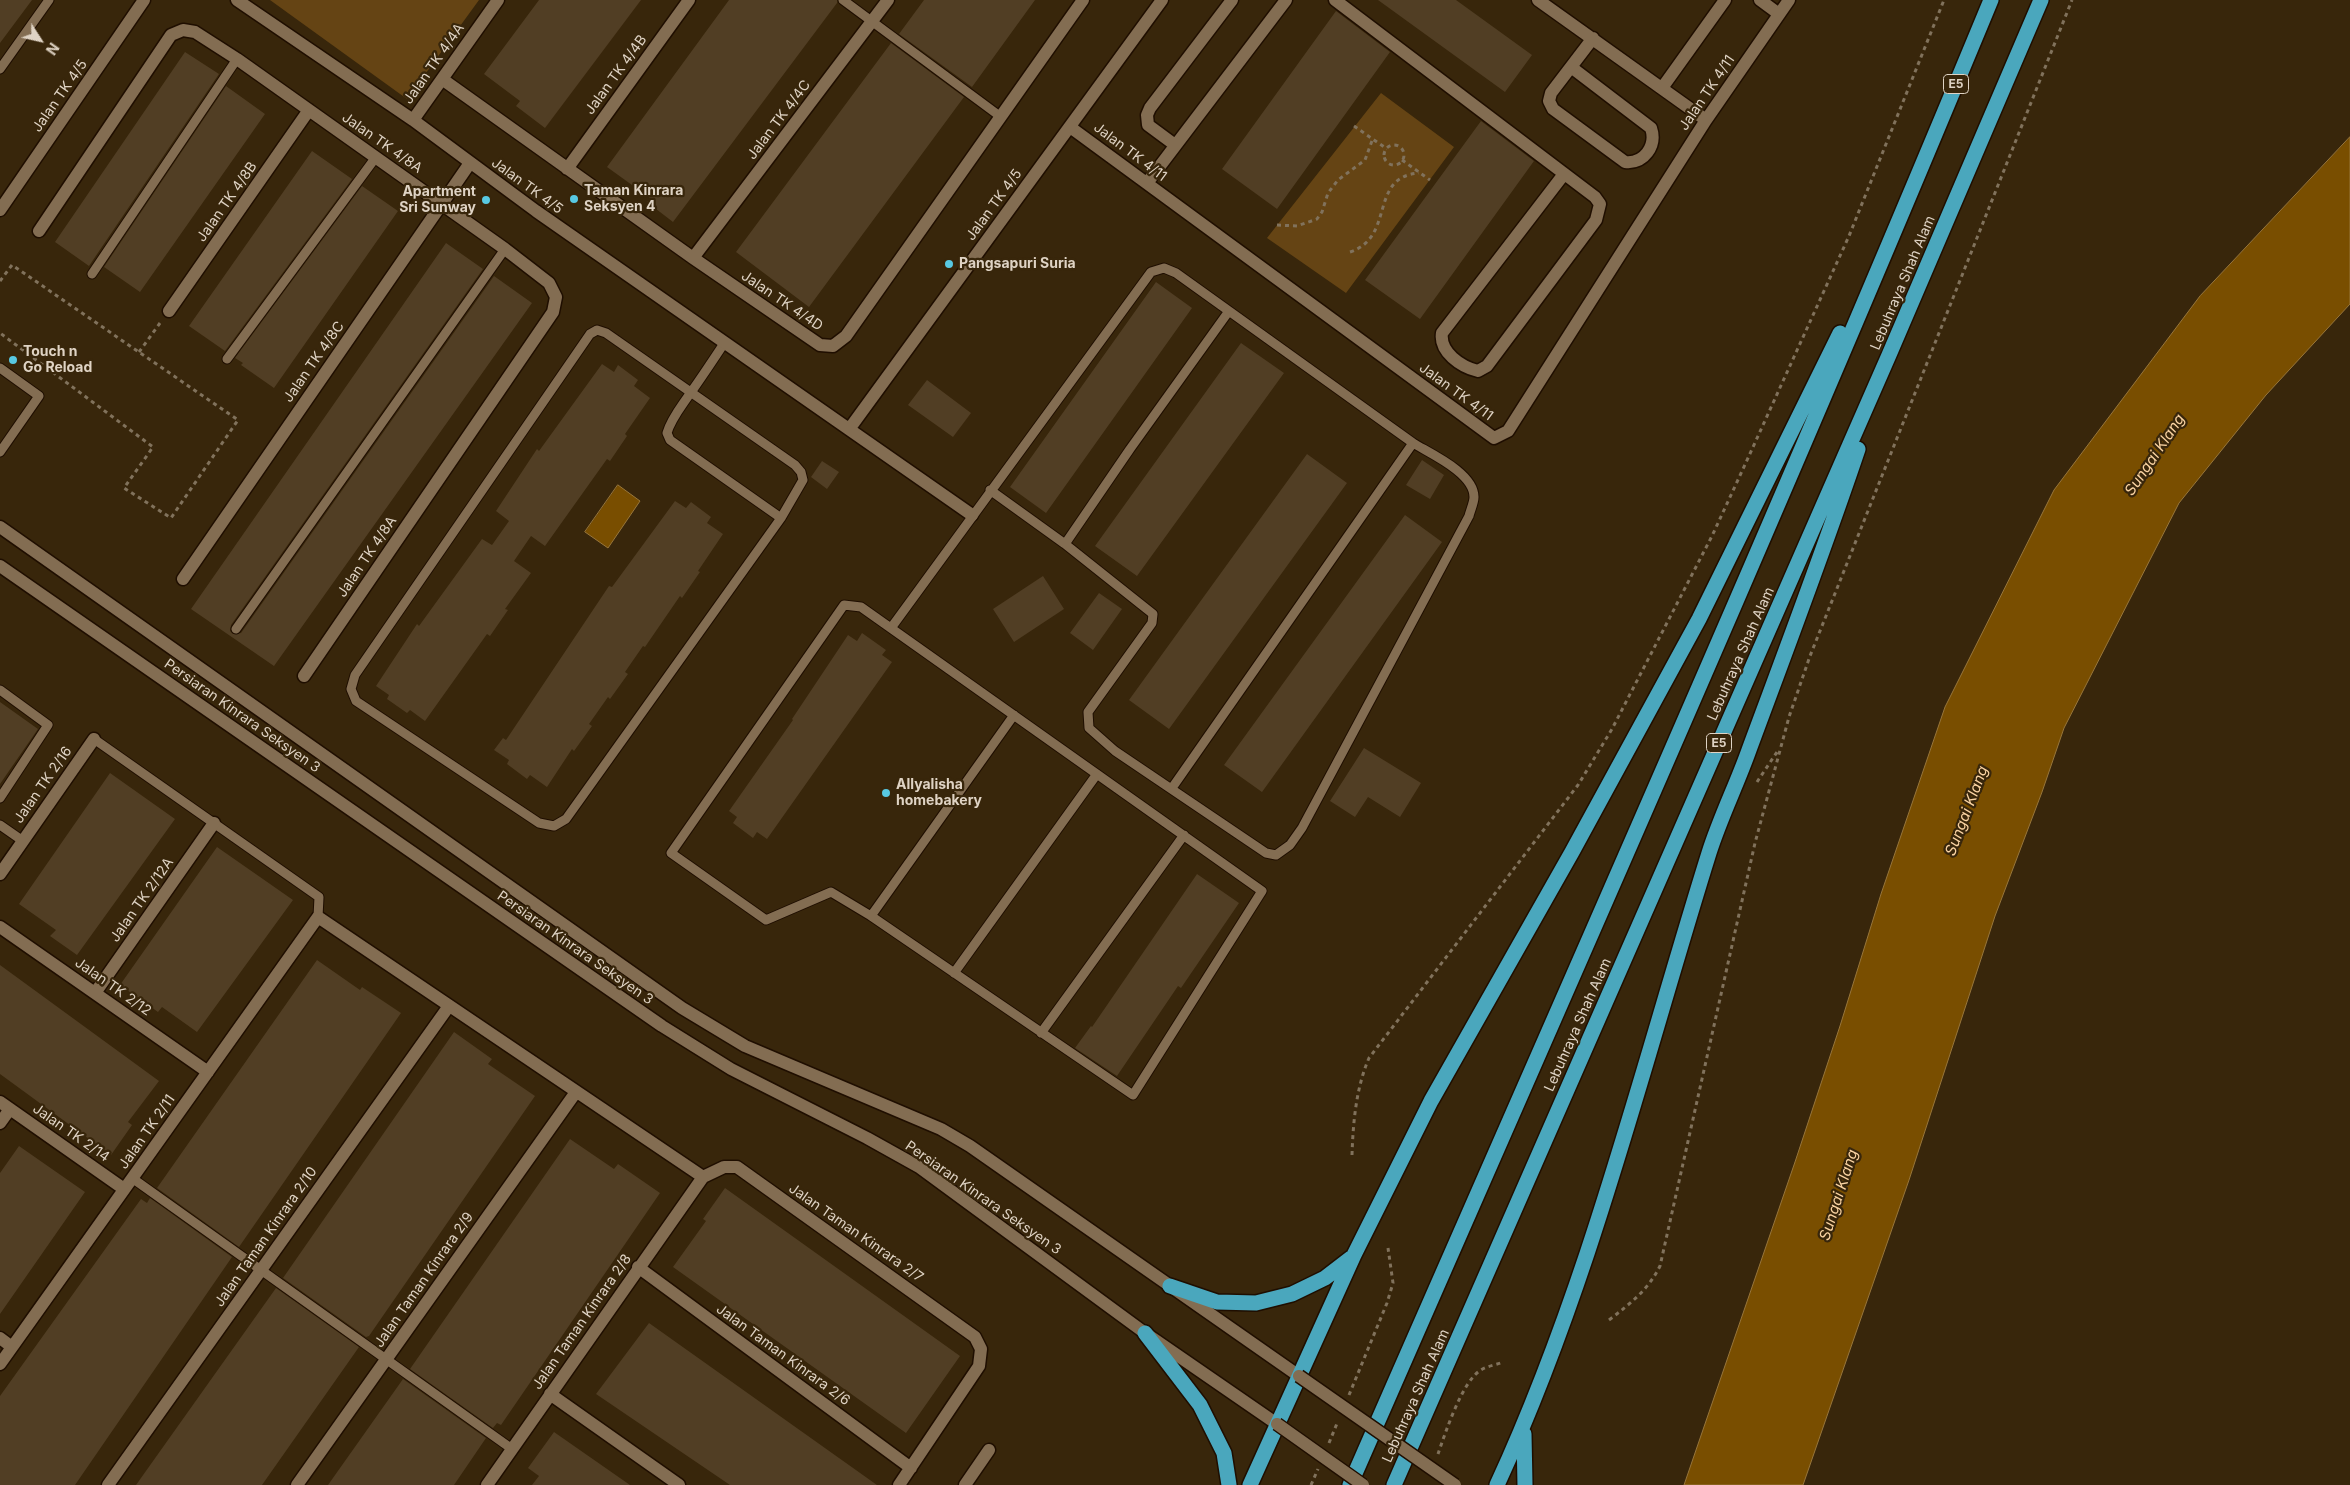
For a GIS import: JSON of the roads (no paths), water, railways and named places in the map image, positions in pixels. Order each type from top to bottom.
[{"type":"highway","name":"Lebuhraya Shah Alam","points":[[1350,1485],[1546,1039],[1922,168],[1991,0]]},
{"type":"highway","name":"Lebuhraya Shah Alam","points":[[1394,1485],[1889,355],[2041,0]]},
{"type":"highway","points":[[1250,1485],[1354,1256],[1431,1101],[1572,852],[1699,618],[1922,168]]},
{"type":"highway","points":[[1498,1485],[1525,1425],[1575,1291],[1710,849],[1741,774],[1824,550],[1889,355]]},
{"type":"highway","points":[[1170,1286],[1217,1302],[1256,1302],[1292,1294],[1325,1278],[1354,1256]]},
{"type":"highway","points":[[1145,1333],[1200,1405],[1224,1454],[1229,1485]]},
{"type":"highway","points":[[1525,1425],[1525,1485]]},
{"type":"street","name":"Jalan TK 4/5","points":[[0,210],[144,0]]},
{"type":"street","name":"Jalan TK 4/5","points":[[238,0],[412,120],[536,211],[850,428],[972,515]]},
{"type":"street","name":"Jalan TK 4/4A","points":[[412,120],[498,0]]},
{"type":"street","name":"Jalan TK 4/4B","points":[[567,169],[689,0]]},
{"type":"street","name":"Jalan TK 4/4C","points":[[693,258],[888,0]]},
{"type":"street","name":"Jalan TK 4/4D","points":[[442,79],[693,258],[820,345],[833,346],[846,336],[1083,0]]},
{"type":"street","name":"Jalan TK 4/5","points":[[850,428],[1162,0]]},
{"type":"street","points":[[1175,145],[1148,125],[1147,116],[1150,108],[1232,0]]},
{"type":"street","points":[[1147,184],[1286,0]]},
{"type":"street","points":[[1335,0],[1595,197],[1600,204],[1596,220],[1486,366],[1478,370],[1467,368],[1444,349],[1441,341],[1442,333],[1564,174]]},
{"type":"street","points":[[1538,0],[1706,120]]},
{"type":"street","points":[[1662,88],[1725,0]]},
{"type":"street","points":[[1760,0],[1779,14]]},
{"type":"street","name":"Jalan TK 4/11","points":[[1070,127],[1494,438],[1508,431],[1706,120],[1789,0]]},
{"type":"street","name":"Jalan TK 4/8A","points":[[39,231],[170,35],[183,30],[195,32],[237,59],[506,248],[549,283],[556,297],[553,312],[304,676]]},
{"type":"street","points":[[1572,67],[1651,128],[1654,136],[1653,143],[1642,159],[1635,163],[1625,162],[1553,109],[1549,101],[1551,93],[1593,38]]},
{"type":"street","name":"Jalan TK 4/8B","points":[[169,311],[309,110]]},
{"type":"street","name":"Jalan TK 4/8C","points":[[183,579],[470,163]]},
{"type":"street","name":"Persiaran Kinrara Seksyen 3","points":[[0,527],[682,1008],[745,1046],[941,1129],[970,1146],[1456,1485]]},
{"type":"street","name":"Persiaran Kinrara Seksyen 3","points":[[0,566],[662,1026],[731,1069],[867,1138],[919,1167],[1145,1333],[1363,1485]]},
{"type":"street","name":"Jalan TK 2/16","points":[[0,874],[94,739]]},
{"type":"street","name":"Jalan TK 2/12A","points":[[96,993],[214,823]]},
{"type":"street","points":[[318,917],[702,1177]]},
{"type":"street","name":"Jalan TK 2/11","points":[[0,1364],[318,917]]},
{"type":"street","name":"Jalan TK 2/12","points":[[0,927],[208,1072]]},
{"type":"street","name":"Jalan Taman Kinrara 2/10","points":[[108,1485],[449,1006]]},
{"type":"street","name":"Jalan Taman Kinrara 2/9","points":[[297,1485],[576,1092]]},
{"type":"street","points":[[0,1123],[5,1106]]},
{"type":"street","name":"Jalan TK 2/14","points":[[5,1106],[124,1189]]},
{"type":"street","name":"Jalan Taman Kinrara 2/7","points":[[702,1177],[724,1168],[737,1167],[975,1337],[981,1350],[979,1366],[911,1468]]},
{"type":"street","name":"Jalan Taman Kinrara 2/8","points":[[487,1485],[702,1177]]},
{"type":"street","name":"Jalan Taman Kinrara 2/6","points":[[638,1267],[911,1468]]},
{"type":"street","points":[[0,1338],[12,1347]]},
{"type":"street","points":[[550,1394],[679,1485]]},
{"type":"street","points":[[965,1485],[989,1450]]},
{"type":"street","points":[[899,1485],[911,1468]]},
{"type":"lane","points":[[0,69],[49,0]]},
{"type":"lane","points":[[842,0],[1000,117]]},
{"type":"lane","points":[[92,274],[237,59]]},
{"type":"lane","points":[[227,359],[376,157]]},
{"type":"lane","points":[[236,629],[506,248]]},
{"type":"lane","points":[[891,628],[990,490],[1151,272],[1164,268],[1176,273],[1413,443],[1463,474],[1471,485],[1474,497],[1469,516],[1302,828],[1290,846],[1276,855],[1266,853],[1115,751],[1090,728],[1088,712],[1152,623],[1153,614],[1065,544],[990,490]]},
{"type":"lane","points":[[1065,544],[1130,449],[1229,312]]},
{"type":"lane","points":[[598,330],[606,333],[691,392],[795,465],[801,472],[803,480],[781,518],[566,819],[554,826],[539,823],[356,701],[351,689],[355,675],[590,334],[598,330]]},
{"type":"lane","points":[[725,342],[669,424],[666,432],[670,440],[781,518]]},
{"type":"lane","points":[[0,368],[39,396],[0,452]]},
{"type":"lane","points":[[1172,788],[1413,443]]},
{"type":"lane","points":[[844,605],[861,607],[891,628],[1262,891],[1133,1094],[871,916],[831,892],[766,920],[671,852],[844,605]]},
{"type":"lane","points":[[0,690],[48,725],[0,798]]},
{"type":"lane","points":[[871,916],[1014,715]]},
{"type":"lane","points":[[94,739],[319,897],[318,917]]},
{"type":"lane","points":[[954,973],[1096,774]]},
{"type":"lane","points":[[0,825],[23,841]]},
{"type":"lane","points":[[1041,1033],[1184,836]]},
{"type":"lane","points":[[132,1178],[512,1449]]},
{"type":"water","name":"Sungai Klang","points":[[2350,137],[2350,304],[2266,395],[2179,503],[2064,728],[1995,916],[1909,1180],[1803,1485],[1684,1485],[1795,1162],[1881,894],[1945,707],[2054,490],[2200,296]]},
{"type":"water","points":[[618,485],[640,501],[608,548],[585,532]]},
{"type":"place","name":"Taman Kinrara Seksyen 4","points":[[574,199]]},
{"type":"place","name":"Apartment Sri Sunway","points":[[486,200]]},
{"type":"place","name":"Pangsapuri Suria","points":[[949,264]]},
{"type":"place","name":"Touch n Go Reload","points":[[13,360]]},
{"type":"place","name":"Allyalisha homebakery","points":[[886,793]]}]
